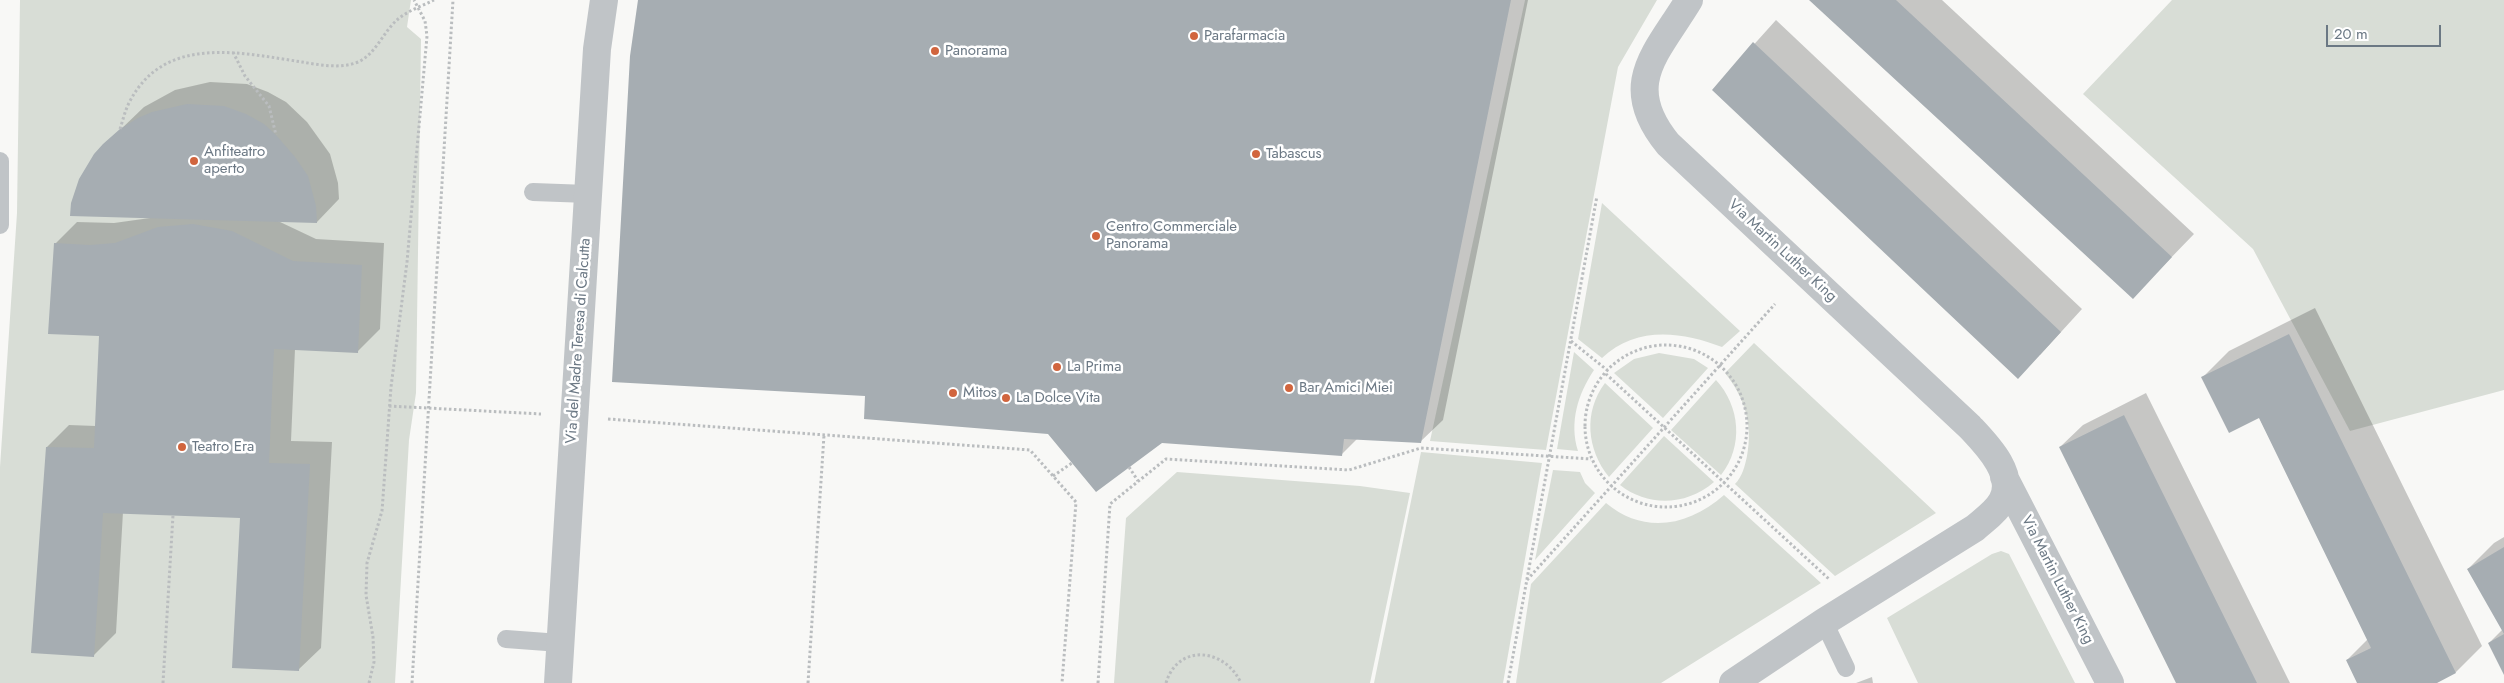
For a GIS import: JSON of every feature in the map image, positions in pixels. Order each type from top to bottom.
[{"type":"street","name":"Via del Madre Teresa di Calcutta","points":[[558,683],[597,49],[604,0]]},
{"type":"street","name":"Via Martin Luther King","points":[[1689,0],[1654,54],[1647,70],[1645,97],[1651,117],[1660,133],[1668,144],[1970,427],[1996,459],[2110,683]]},
{"type":"street","points":[[1733,683],[1824,622],[1975,528],[2003,500],[2006,488],[2004,477]]},
{"type":"lane","points":[[0,161],[0,225]]},
{"type":"lane","points":[[533,192],[588,194]]},
{"type":"lane","points":[[1824,622],[1846,668]]},
{"type":"lane","points":[[506,639],[560,643]]},
{"type":"path","points":[[369,683],[374,662],[373,637],[366,595],[367,563],[382,511],[390,406],[407,262],[427,36],[425,21],[414,0]]},
{"type":"path","points":[[120,129],[129,102],[136,92],[158,70],[191,55],[211,51],[233,52],[330,66],[359,62],[372,50],[397,20],[434,0]]},
{"type":"path","points":[[412,683],[453,0]]},
{"type":"path","points":[[233,52],[245,76],[269,106],[276,135]]},
{"type":"path","points":[[1508,683],[1597,196]]},
{"type":"path","points":[[1527,580],[1776,304]]},
{"type":"path","points":[[1571,342],[1607,370],[1606,374],[1834,584]]},
{"type":"path","points":[[1657,345],[1680,346],[1691,349],[1702,353],[1720,366],[1736,384],[1747,418],[1746,443],[1725,484],[1691,504],[1667,507],[1643,504],[1621,494],[1611,486],[1600,474],[1591,459],[1584,433],[1587,406],[1591,393],[1607,370],[1630,354],[1657,345]]},
{"type":"path","points":[[390,406],[549,414]]},
{"type":"path","points":[[598,418],[1030,450],[1076,502],[1062,683]]},
{"type":"path","points":[[808,683],[824,435]]},
{"type":"path","points":[[1098,683],[1110,504],[1166,459],[1349,470],[1421,448],[1591,459]]},
{"type":"path","points":[[1053,476],[1072,462]]},
{"type":"path","points":[[1129,467],[1138,481]]},
{"type":"path","points":[[163,683],[173,515]]},
{"type":"path","points":[[1166,683],[1176,666],[1188,658],[1201,655],[1214,656],[1226,662],[1236,671],[1241,683]]},
{"type":"shaded area","points":[[20,0],[411,0],[407,27],[421,39],[416,393],[409,440],[395,683],[0,683],[0,467],[17,213]]},
{"type":"shaded area","points":[[1525,0],[1657,0],[1618,67],[1546,450],[1430,441]]},
{"type":"shaded area","points":[[2172,0],[2504,0],[2504,390],[2350,431],[2253,249],[2083,94]]},
{"type":"shaded area","points":[[1602,203],[1740,331],[1722,347],[1691,337],[1659,334],[1644,336],[1615,348],[1602,358],[1578,339]]},
{"type":"shaded area","points":[[1754,343],[1936,513],[1835,576],[1735,484],[1744,467],[1749,445],[1749,433],[1746,412],[1738,392],[1725,373]]},
{"type":"shaded area","points":[[1574,352],[1594,370],[1583,389],[1575,419],[1575,440],[1578,451],[1557,449]]},
{"type":"shaded area","points":[[1659,353],[1694,359],[1708,368],[1663,418],[1614,373],[1634,359]]},
{"type":"shaded area","points":[[1716,380],[1730,402],[1736,426],[1733,452],[1721,475],[1671,430]]},
{"type":"shaded area","points":[[1605,383],[1653,428],[1609,477],[1596,455],[1590,431],[1593,406]]},
{"type":"shaded area","points":[[1664,436],[1714,482],[1691,496],[1667,501],[1643,497],[1620,485]]},
{"type":"shaded area","points":[[1421,452],[1542,463],[1503,683],[1374,683]]},
{"type":"shaded area","points":[[1553,470],[1580,472],[1585,483],[1595,493],[1535,560]]},
{"type":"shaded area","points":[[1177,472],[1360,486],[1410,493],[1370,683],[1114,683],[1126,518]]},
{"type":"shaded area","points":[[1724,495],[1821,583],[1661,683],[1516,683],[1531,584],[1606,503],[1636,520],[1666,523],[1696,514]]},
{"type":"shaded area","points":[[2001,551],[2009,554],[2075,683],[1918,683],[1887,618],[1992,554]]},
{"type":"building","name":"Centro Commerciale Panorama","points":[[638,0],[1511,0],[1421,443],[1344,439],[1342,456],[1162,443],[1096,492],[1048,434],[864,419],[865,396],[612,382],[630,56]]},
{"type":"building","points":[[1809,0],[1896,0],[2172,257],[2133,299]]},
{"type":"building","points":[[1753,42],[2061,332],[2018,379],[1712,90]]},
{"type":"building","name":"Anfiteatro aperto","points":[[187,104],[224,106],[246,114],[264,124],[295,157],[308,176],[316,206],[317,223],[70,216],[71,203],[79,179],[94,154],[103,144],[120,129],[138,118],[152,112]]},
{"type":"building","name":"Teatro Era","points":[[193,224],[232,231],[293,261],[362,265],[358,353],[274,349],[269,463],[310,464],[299,671],[232,668],[240,518],[103,513],[94,657],[31,653],[46,447],[94,448],[99,336],[48,334],[54,243],[90,245],[115,243],[158,227]]},
{"type":"building","points":[[2289,334],[2456,673],[2437,683],[2357,683],[2346,660],[2371,648],[2259,418],[2229,433],[2201,377]]},
{"type":"building","points":[[2124,415],[2257,683],[2176,683],[2059,447]]},
{"type":"building","points":[[2504,547],[2504,634],[2467,569]]},
{"type":"building","points":[[2504,634],[2504,675],[2488,643]]},
{"type":"place","name":"Parafarmacia","points":[[1194,36]]},
{"type":"place","name":"Panorama","points":[[935,51]]},
{"type":"place","name":"Tabascus","points":[[1256,154]]},
{"type":"place","name":"Anfiteatro aperto","points":[[194,161]]},
{"type":"place","name":"Centro Commerciale Panorama","points":[[1096,236]]},
{"type":"place","name":"La Prima","points":[[1057,367]]},
{"type":"place","name":"Bar Amici Miei","points":[[1289,388]]},
{"type":"place","name":"Mitos","points":[[953,393]]},
{"type":"place","name":"La Dolce Vita","points":[[1006,398]]},
{"type":"place","name":"Teatro Era","points":[[182,447]]}]
